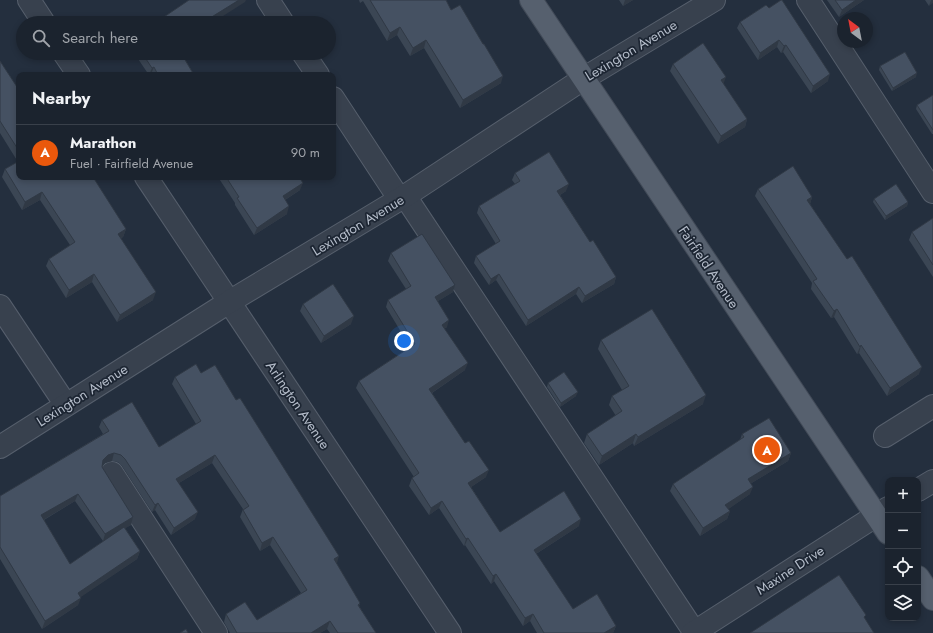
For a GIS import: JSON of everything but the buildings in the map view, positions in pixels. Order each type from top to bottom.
[{"type":"main road","name":"Fairfield Avenue","points":[[531,0],[582,79],[882,512],[885,522]]},
{"type":"main road","points":[[921,581],[933,599]]},
{"type":"street","points":[[29,0],[39,16]]},
{"type":"street","points":[[268,0],[278,16]]},
{"type":"street","name":"Lexington Avenue","points":[[0,447],[229,302],[402,198],[582,79],[714,0]]},
{"type":"street","points":[[808,0],[933,192]]},
{"type":"street","points":[[69,60],[77,72]]},
{"type":"street","points":[[308,60],[316,72]]},
{"type":"street","points":[[336,102],[402,198],[694,633]]},
{"type":"street","name":"Arlington Avenue","points":[[148,180],[450,633]]},
{"type":"street","points":[[0,306],[66,405]]},
{"type":"street","points":[[885,436],[933,406]]},
{"type":"street","points":[[112,474],[216,633]]},
{"type":"street","points":[[921,488],[933,481]]},
{"type":"street","name":"Maxine Drive","points":[[694,633],[882,512]]},
{"type":"place","name":"Marathon","points":[[767,450]]}]
